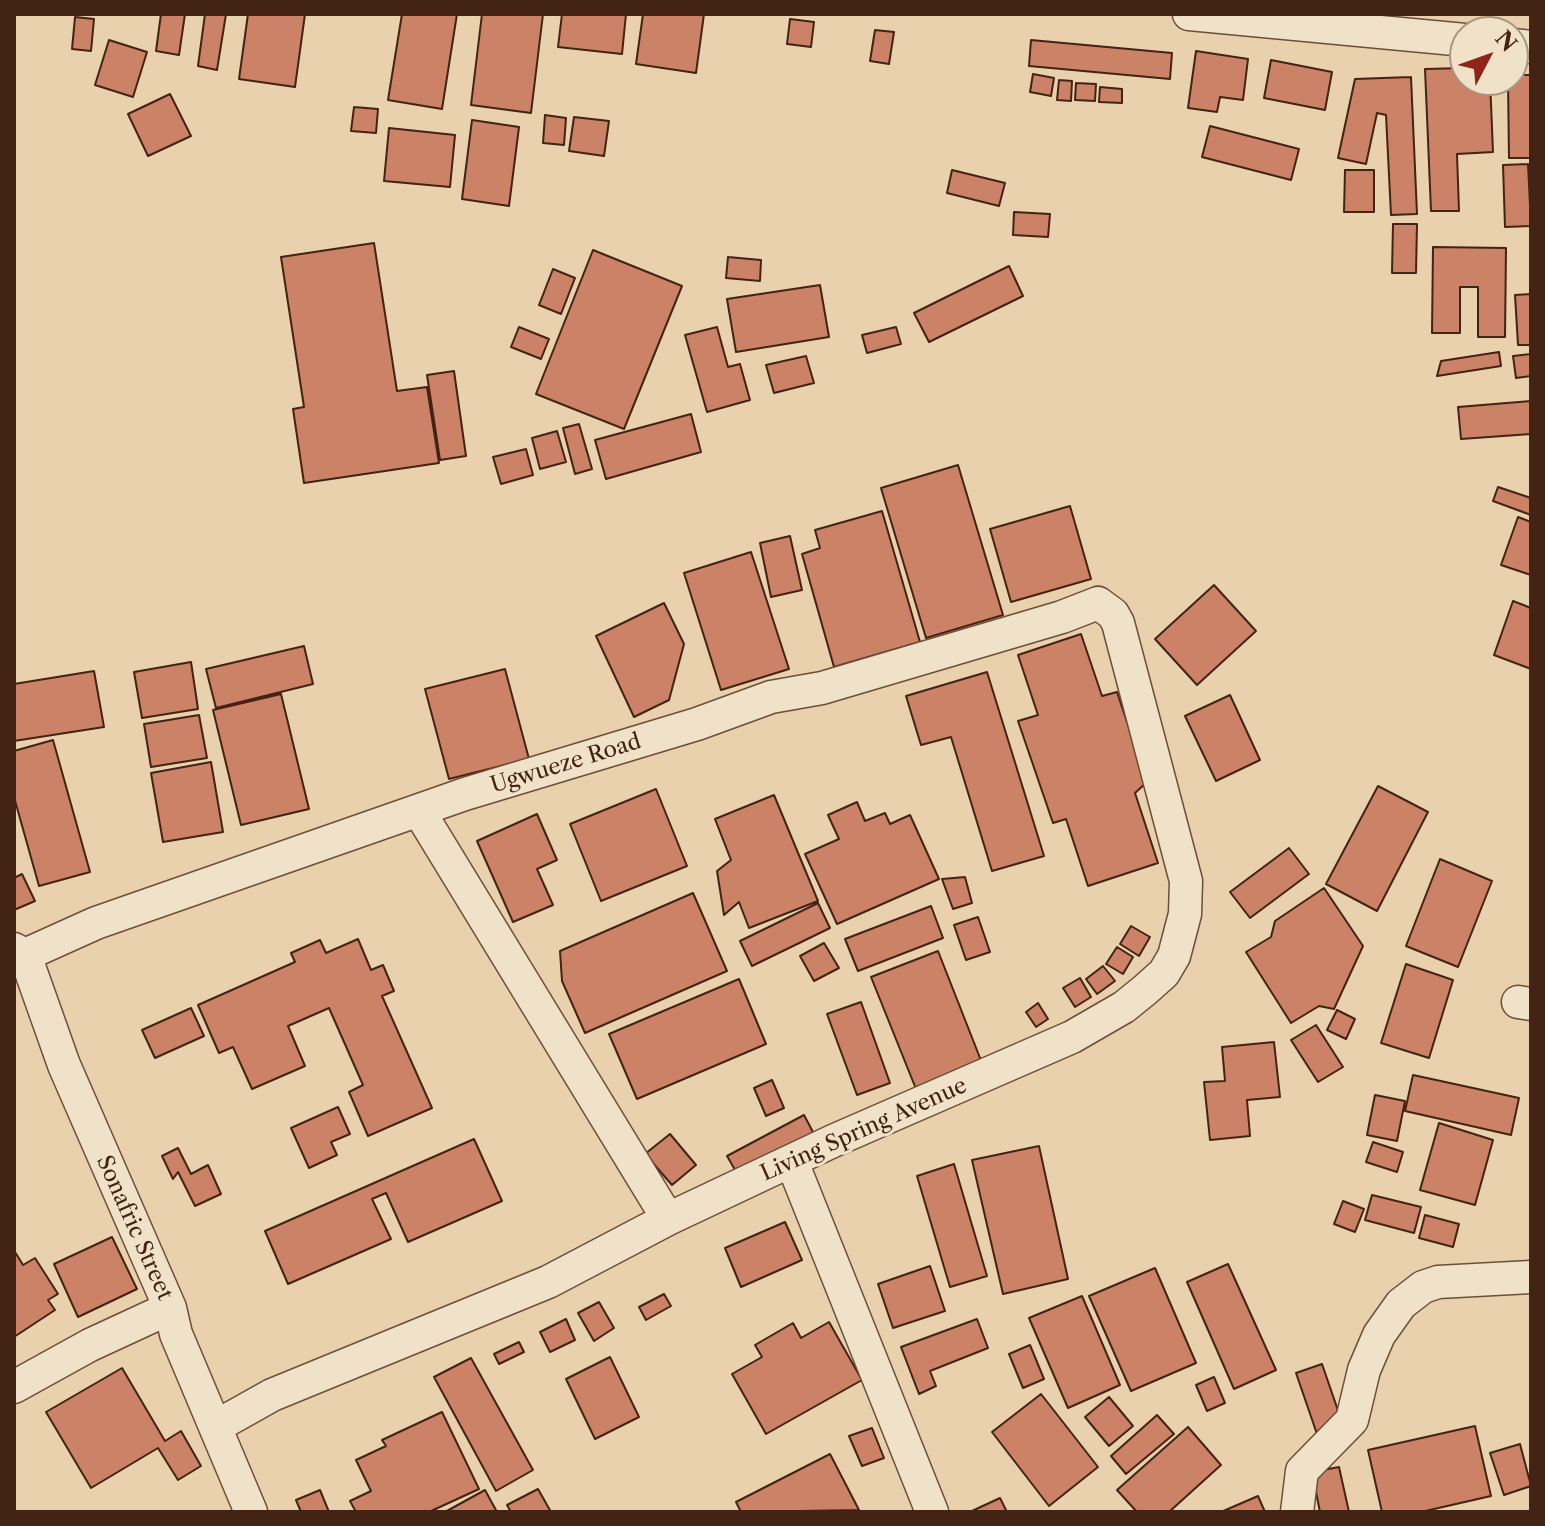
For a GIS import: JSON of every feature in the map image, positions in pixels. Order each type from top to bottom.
[{"type":"street","points":[[1189,14],[1251,17],[1449,38]]},
{"type":"street","name":"Ugwueze Road","points":[[20,952],[419,811],[697,724],[771,697],[822,688],[1062,617],[1098,603],[1113,614]]},
{"type":"street","name":"Living Spring Avenue","points":[[215,1427],[272,1395],[548,1282],[668,1219],[1072,1037],[1124,1007],[1164,973],[1174,956],[1185,914],[1186,881],[1167,799],[1113,614]]},
{"type":"street","points":[[419,811],[668,1219]]},
{"type":"street","name":"Sonafric Street","points":[[20,952],[64,1065],[170,1308],[251,1512]]},
{"type":"street","points":[[792,1162],[932,1512]]},
{"type":"street","points":[[1297,1512],[1302,1471],[1352,1420],[1364,1370],[1379,1335],[1401,1304],[1423,1287],[1438,1282],[1531,1277]]},
{"type":"street","points":[[14,1387],[90,1345],[170,1308]]},
{"type":"building","points":[[161,14],[185,14],[179,55],[156,51]]},
{"type":"building","points":[[205,14],[226,14],[217,70],[198,66]]},
{"type":"building","points":[[248,14],[305,14],[295,87],[239,79]]},
{"type":"building","points":[[402,14],[457,14],[442,109],[388,100]]},
{"type":"building","points":[[482,14],[543,14],[531,113],[471,105]]},
{"type":"building","points":[[562,14],[626,14],[622,54],[558,47]]},
{"type":"building","points":[[643,14],[704,14],[696,73],[636,64]]},
{"type":"building","points":[[75,17],[94,19],[91,51],[72,49]]},
{"type":"building","points":[[790,19],[814,22],[811,47],[787,44]]},
{"type":"building","points":[[875,30],[894,32],[889,64],[870,61]]},
{"type":"building","points":[[109,40],[147,52],[133,97],[95,85]]},
{"type":"building","points":[[1031,40],[1172,53],[1170,79],[1029,66]]},
{"type":"building","points":[[1196,51],[1248,59],[1243,100],[1220,97],[1217,112],[1188,108]]},
{"type":"building","points":[[1271,60],[1332,72],[1325,110],[1264,98]]},
{"type":"building","points":[[1449,68],[1449,96],[1491,96],[1493,152],[1457,154],[1459,211],[1431,211],[1425,69]]},
{"type":"building","points":[[1033,74],[1054,78],[1051,96],[1030,92]]},
{"type":"building","points":[[1531,75],[1531,158],[1509,158],[1508,96],[1529,96]]},
{"type":"building","points":[[1411,77],[1417,214],[1391,215],[1386,115],[1377,113],[1366,164],[1338,158],[1355,79]]},
{"type":"building","points":[[1059,80],[1072,81],[1071,101],[1057,100]]},
{"type":"building","points":[[1076,83],[1096,84],[1095,101],[1075,100]]},
{"type":"building","points":[[1100,87],[1122,89],[1122,103],[1099,102]]},
{"type":"building","points":[[170,94],[191,136],[148,156],[128,114]]},
{"type":"building","points":[[354,107],[378,109],[376,133],[351,131]]},
{"type":"building","points":[[545,115],[566,118],[564,145],[543,143]]},
{"type":"building","points":[[574,117],[609,121],[604,156],[569,151]]},
{"type":"building","points":[[472,120],[519,127],[509,206],[462,199]]},
{"type":"building","points":[[1210,126],[1299,149],[1291,180],[1202,157]]},
{"type":"building","points":[[389,128],[455,135],[450,187],[384,181]]},
{"type":"building","points":[[1528,164],[1531,226],[1505,227],[1503,165]]},
{"type":"building","points":[[952,170],[1005,183],[999,206],[947,193]]},
{"type":"building","points":[[1345,170],[1374,170],[1374,212],[1344,212]]},
{"type":"building","points":[[1014,212],[1050,214],[1048,237],[1013,235]]},
{"type":"building","points":[[1393,224],[1417,224],[1416,273],[1392,273]]},
{"type":"building","points":[[374,243],[397,391],[427,387],[439,463],[304,483],[293,409],[304,407],[281,257]]},
{"type":"building","points":[[1433,247],[1506,248],[1505,337],[1478,337],[1478,287],[1460,287],[1460,333],[1432,333]]},
{"type":"building","points":[[593,250],[682,286],[624,429],[536,394]]},
{"type":"building","points":[[728,257],[761,260],[760,281],[726,278]]},
{"type":"building","points":[[1009,266],[1023,296],[929,342],[914,313]]},
{"type":"building","points":[[553,269],[575,278],[561,314],[539,305]]},
{"type":"building","points":[[820,285],[829,337],[736,352],[727,299]]},
{"type":"building","points":[[1531,294],[1531,345],[1518,345],[1515,295]]},
{"type":"building","points":[[519,327],[549,339],[541,359],[511,347]]},
{"type":"building","points":[[717,327],[728,367],[740,364],[750,400],[707,412],[685,335]]},
{"type":"building","points":[[896,327],[901,344],[867,353],[862,335]]},
{"type":"building","points":[[1499,352],[1501,366],[1437,376],[1441,361]]},
{"type":"building","points":[[1531,354],[1531,376],[1516,378],[1513,356]]},
{"type":"building","points":[[806,356],[814,383],[774,393],[766,365]]},
{"type":"building","points":[[454,371],[466,456],[440,460],[427,375]]},
{"type":"building","points":[[1531,401],[1531,434],[1461,439],[1458,407]]},
{"type":"building","points":[[691,414],[701,452],[606,479],[595,440]]},
{"type":"building","points":[[579,424],[592,469],[575,474],[563,428]]},
{"type":"building","points":[[557,431],[566,462],[540,469],[532,438]]},
{"type":"building","points":[[526,449],[533,475],[501,484],[493,457]]},
{"type":"building","points":[[958,465],[1003,615],[926,638],[881,488]]},
{"type":"building","points":[[1498,487],[1531,498],[1531,515],[1493,501]]},
{"type":"building","points":[[1070,506],[1091,579],[1011,602],[990,529]]},
{"type":"building","points":[[882,511],[920,642],[834,667],[802,554],[820,548],[815,530]]},
{"type":"building","points":[[1518,517],[1531,522],[1531,575],[1501,565]]},
{"type":"building","points":[[790,536],[802,590],[771,597],[760,543]]},
{"type":"building","points":[[751,552],[789,669],[721,690],[684,573]]},
{"type":"building","points":[[1214,585],[1256,631],[1197,685],[1155,639]]},
{"type":"building","points":[[1513,601],[1531,608],[1531,669],[1494,655]]},
{"type":"building","points":[[664,603],[684,644],[669,700],[634,717],[596,636]]},
{"type":"building","points":[[1081,634],[1102,696],[1117,692],[1147,782],[1135,793],[1158,863],[1088,886],[1066,819],[1053,823],[1018,721],[1038,715],[1018,655]]},
{"type":"building","points":[[304,646],[313,684],[216,708],[206,669]]},
{"type":"building","points":[[191,662],[198,709],[142,718],[134,672]]},
{"type":"building","points":[[505,669],[529,759],[449,779],[425,689]]},
{"type":"building","points":[[94,671],[104,727],[14,741],[14,684]]},
{"type":"building","points":[[987,672],[1044,856],[992,871],[951,737],[921,745],[906,696]]},
{"type":"building","points":[[281,694],[309,809],[241,825],[213,710]]},
{"type":"building","points":[[1230,695],[1260,760],[1216,781],[1185,716]]},
{"type":"building","points":[[199,715],[207,758],[151,767],[144,724]]},
{"type":"building","points":[[53,740],[90,872],[39,886],[14,797],[14,751]]},
{"type":"building","points":[[211,762],[223,832],[163,842],[151,773]]},
{"type":"building","points":[[1378,786],[1428,812],[1377,911],[1326,884]]},
{"type":"building","points":[[656,789],[687,866],[601,901],[570,824]]},
{"type":"building","points":[[774,795],[818,901],[749,928],[739,902],[724,915],[717,871],[731,860],[715,819]]},
{"type":"building","points":[[857,802],[865,821],[885,813],[890,824],[910,815],[939,879],[837,924],[805,854],[839,839],[828,815]]},
{"type":"building","points":[[537,814],[557,860],[537,869],[553,905],[513,922],[477,841]]},
{"type":"building","points":[[1289,848],[1309,874],[1250,918],[1230,892]]},
{"type":"building","points":[[1440,859],[1492,881],[1458,967],[1406,946]]},
{"type":"building","points":[[22,874],[35,901],[14,910],[14,878]]},
{"type":"building","points":[[965,877],[972,903],[953,909],[942,879]]},
{"type":"building","points":[[1324,888],[1363,946],[1334,1009],[1319,1006],[1291,1023],[1246,952],[1271,937],[1275,921]]},
{"type":"building","points":[[693,893],[727,971],[585,1033],[562,981],[560,951]]},
{"type":"building","points":[[818,903],[830,928],[752,966],[740,941]]},
{"type":"building","points":[[931,906],[943,938],[858,971],[845,939]]},
{"type":"building","points":[[978,917],[990,952],[966,960],[954,925]]},
{"type":"building","points":[[1131,926],[1150,937],[1139,956],[1120,944]]},
{"type":"building","points":[[358,939],[371,970],[383,965],[394,991],[382,996],[432,1108],[368,1136],[349,1092],[363,1085],[329,1008],[288,1026],[305,1066],[252,1089],[233,1047],[219,1053],[198,1005],[295,962],[291,953],[320,940],[326,953]]},
{"type":"building","points":[[824,943],[839,968],[814,981],[800,956]]},
{"type":"building","points":[[1117,947],[1133,957],[1123,974],[1106,964]]},
{"type":"building","points":[[938,951],[982,1063],[916,1089],[871,977]]},
{"type":"building","points":[[1406,964],[1453,980],[1429,1058],[1381,1043]]},
{"type":"building","points":[[1103,966],[1115,981],[1097,994],[1086,979]]},
{"type":"building","points":[[1080,978],[1091,997],[1075,1007],[1063,988]]},
{"type":"building","points":[[739,979],[766,1044],[637,1099],[609,1034]]},
{"type":"building","points":[[861,1002],[890,1083],[857,1095],[827,1014]]},
{"type":"building","points":[[1038,1003],[1048,1019],[1036,1027],[1026,1012]]},
{"type":"building","points":[[191,1008],[204,1036],[155,1058],[142,1030]]},
{"type":"building","points":[[1337,1010],[1355,1019],[1346,1039],[1327,1030]]},
{"type":"building","points":[[1316,1025],[1343,1067],[1318,1082],[1291,1040]]},
{"type":"building","points":[[1274,1042],[1280,1097],[1247,1100],[1250,1136],[1210,1140],[1204,1082],[1225,1081],[1222,1047]]},
{"type":"building","points":[[1413,1075],[1519,1098],[1511,1135],[1405,1111]]},
{"type":"building","points":[[772,1080],[784,1108],[766,1116],[754,1088]]},
{"type":"building","points":[[1375,1095],[1405,1101],[1397,1141],[1367,1135]]},
{"type":"building","points":[[338,1107],[350,1134],[331,1142],[337,1155],[309,1168],[291,1128]]},
{"type":"building","points":[[804,1115],[814,1134],[738,1175],[727,1156]]},
{"type":"building","points":[[1439,1123],[1493,1140],[1475,1205],[1420,1190]]},
{"type":"building","points":[[670,1134],[696,1165],[672,1185],[645,1154]]},
{"type":"building","points":[[474,1139],[502,1201],[408,1242],[386,1193],[372,1199],[391,1239],[288,1284],[265,1231]]},
{"type":"building","points":[[1373,1142],[1403,1152],[1397,1172],[1366,1162]]},
{"type":"building","points":[[1039,1146],[1068,1279],[1003,1294],[972,1160]]},
{"type":"building","points":[[178,1148],[191,1174],[208,1165],[221,1194],[195,1206],[178,1172],[173,1179],[162,1156]]},
{"type":"building","points":[[954,1164],[987,1276],[950,1287],[917,1176]]},
{"type":"building","points":[[1372,1195],[1421,1207],[1414,1233],[1365,1220]]},
{"type":"building","points":[[1343,1201],[1364,1209],[1355,1232],[1334,1224]]},
{"type":"building","points":[[1425,1215],[1459,1224],[1453,1247],[1419,1238]]},
{"type":"building","points":[[785,1222],[802,1260],[741,1287],[725,1248]]},
{"type":"building","points":[[112,1237],[137,1289],[78,1317],[54,1264]]},
{"type":"building","points":[[15,1252],[23,1265],[35,1258],[58,1294],[48,1300],[55,1310],[14,1337]]},
{"type":"building","points":[[1228,1264],[1276,1370],[1234,1389],[1187,1282]]},
{"type":"building","points":[[930,1266],[945,1311],[893,1328],[878,1284]]},
{"type":"building","points":[[1155,1268],[1196,1363],[1131,1391],[1089,1296]]},
{"type":"building","points":[[664,1294],[671,1306],[646,1320],[639,1307]]},
{"type":"building","points":[[1082,1296],[1120,1385],[1068,1408],[1029,1318]]},
{"type":"building","points":[[599,1302],[614,1328],[594,1341],[578,1313]]},
{"type":"building","points":[[566,1319],[575,1340],[550,1352],[540,1332]]},
{"type":"building","points":[[977,1319],[988,1348],[930,1371],[936,1386],[919,1394],[901,1347]]},
{"type":"building","points":[[829,1322],[862,1380],[766,1434],[732,1374],[762,1357],[755,1345],[793,1323],[801,1338]]},
{"type":"building","points":[[519,1342],[524,1352],[499,1364],[494,1354]]},
{"type":"building","points":[[1030,1345],[1044,1379],[1023,1388],[1009,1354]]},
{"type":"building","points":[[610,1357],[639,1417],[595,1439],[566,1379]]},
{"type":"building","points":[[471,1358],[533,1470],[496,1491],[434,1377]]},
{"type":"building","points":[[1322,1364],[1344,1428],[1318,1437],[1296,1373]]},
{"type":"building","points":[[122,1368],[165,1441],[181,1431],[201,1466],[178,1480],[158,1448],[91,1488],[46,1412]]},
{"type":"building","points":[[1214,1377],[1225,1403],[1207,1411],[1196,1385]]},
{"type":"building","points":[[1041,1394],[1098,1467],[1049,1506],[992,1432]]},
{"type":"building","points":[[1109,1397],[1133,1426],[1109,1446],[1085,1417]]},
{"type":"building","points":[[442,1412],[479,1489],[429,1512],[356,1512],[350,1501],[371,1491],[356,1460],[386,1446],[382,1440]]},
{"type":"building","points":[[1157,1415],[1174,1434],[1126,1474],[1111,1456]]},
{"type":"building","points":[[1475,1426],[1491,1496],[1421,1512],[1382,1512],[1368,1450]]},
{"type":"building","points":[[1188,1427],[1221,1465],[1169,1512],[1137,1512],[1117,1490]]},
{"type":"building","points":[[872,1428],[884,1458],[862,1466],[849,1436]]},
{"type":"building","points":[[1520,1444],[1531,1486],[1504,1495],[1490,1453]]},
{"type":"building","points":[[830,1454],[859,1510],[741,1512],[736,1502]]},
{"type":"building","points":[[1339,1467],[1349,1512],[1320,1512],[1312,1472]]},
{"type":"building","points":[[538,1489],[551,1512],[511,1512],[507,1505]]},
{"type":"building","points":[[320,1490],[329,1512],[301,1512],[296,1500]]},
{"type":"building","points":[[485,1490],[497,1512],[445,1512]]},
{"type":"building","points":[[1258,1496],[1265,1512],[1221,1512]]},
{"type":"building","points":[[1000,1498],[1007,1512],[972,1512],[972,1511]]}]
